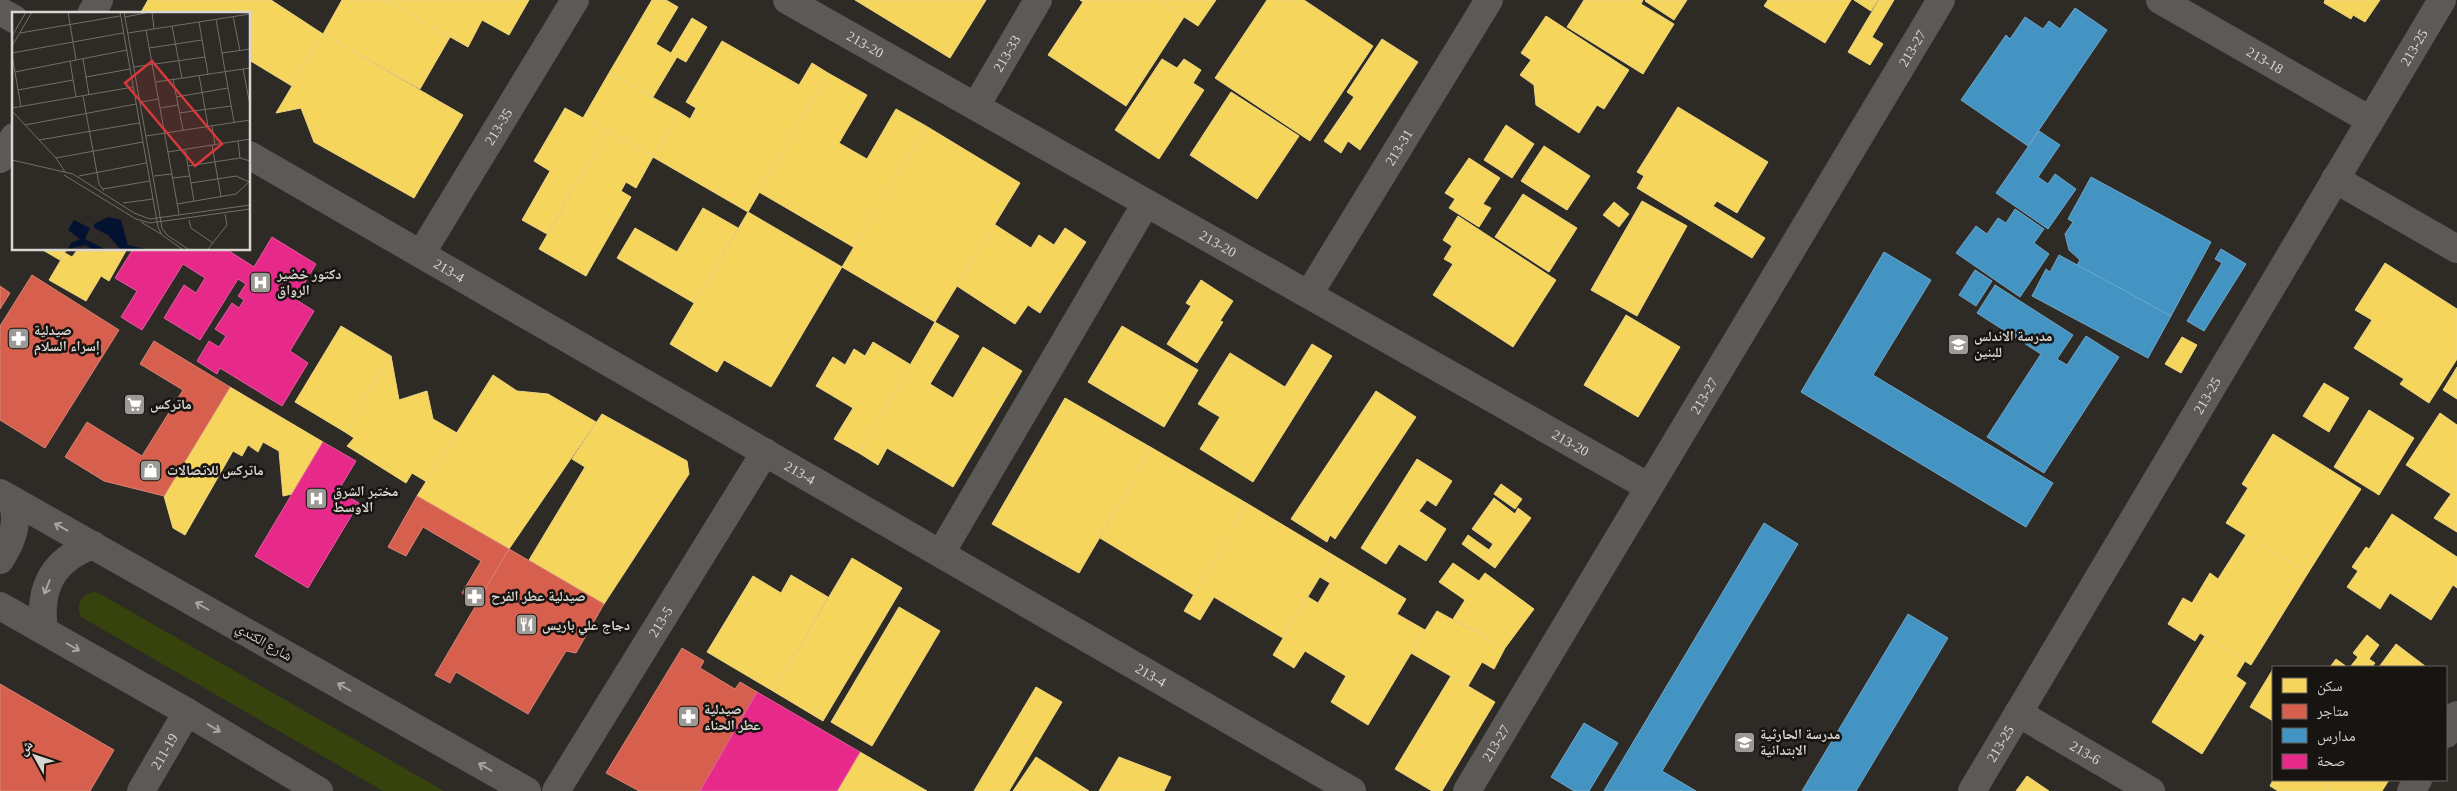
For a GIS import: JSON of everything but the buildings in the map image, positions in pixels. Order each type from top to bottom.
[{"type":"street","points":[[92,12],[99,0]]},
{"type":"street","name":"213-35","points":[[421,254],[575,0]]},
{"type":"street","name":"213-20","points":[[787,0],[1649,487]]},
{"type":"street","name":"213-33","points":[[976,106],[1038,0]]},
{"type":"street","name":"213-31","points":[[1309,294],[1489,0]]},
{"type":"street","name":"213-27","points":[[1467,791],[1941,0]]},
{"type":"street","name":"213-18","points":[[2160,0],[2370,120]]},
{"type":"street","name":"213-25","points":[[1972,791],[2442,0]]},
{"type":"street","points":[[0,11],[12,18]]},
{"type":"street","points":[[0,159],[12,140]]},
{"type":"street","name":"213-4","points":[[250,155],[1352,791]]},
{"type":"street","points":[[2336,179],[2457,249]]},
{"type":"street","points":[[941,553],[1146,203]]},
{"type":"street","name":"213-5","points":[[556,791],[765,452]]},
{"type":"street","points":[[0,560],[15,530],[16,514],[6,497]]},
{"type":"street","name":"شارع الكندي","points":[[6,497],[527,791]]},
{"type":"street","points":[[44,630],[42,612],[44,594],[51,577],[62,562],[76,551],[94,545]]},
{"type":"street","points":[[0,606],[188,712],[319,791]]},
{"type":"street","name":"211-19","points":[[142,791],[188,712]]},
{"type":"street","name":"213-6","points":[[2018,713],[2151,791]]},
{"type":"street","points":[[2447,732],[2457,715]]},
{"type":"green space","points":[[94,592],[444,791],[383,791],[81,617],[80,601],[85,595]]},
{"type":"place","name":"دكتور خضير الرواق","points":[[261,282]]},
{"type":"place","name":"صيدلية إسراء السلام","points":[[18,338]]},
{"type":"place","name":"مدرسة الاندلس للبنين","points":[[1958,344]]},
{"type":"place","name":"ماتركس","points":[[134,404]]},
{"type":"place","name":"ماتركس للاتصالات","points":[[151,470]]},
{"type":"place","name":"مختبر الشرق الاوسط","points":[[317,499]]},
{"type":"place","name":"صيدلية عطر الفرح","points":[[475,596]]},
{"type":"place","name":"دجاج علي باريس","points":[[526,625]]},
{"type":"place","name":"صيدلية عطر الحناء","points":[[688,717]]},
{"type":"place","name":"مدرسة الحارثية الابتدائية","points":[[1744,742]]}]
